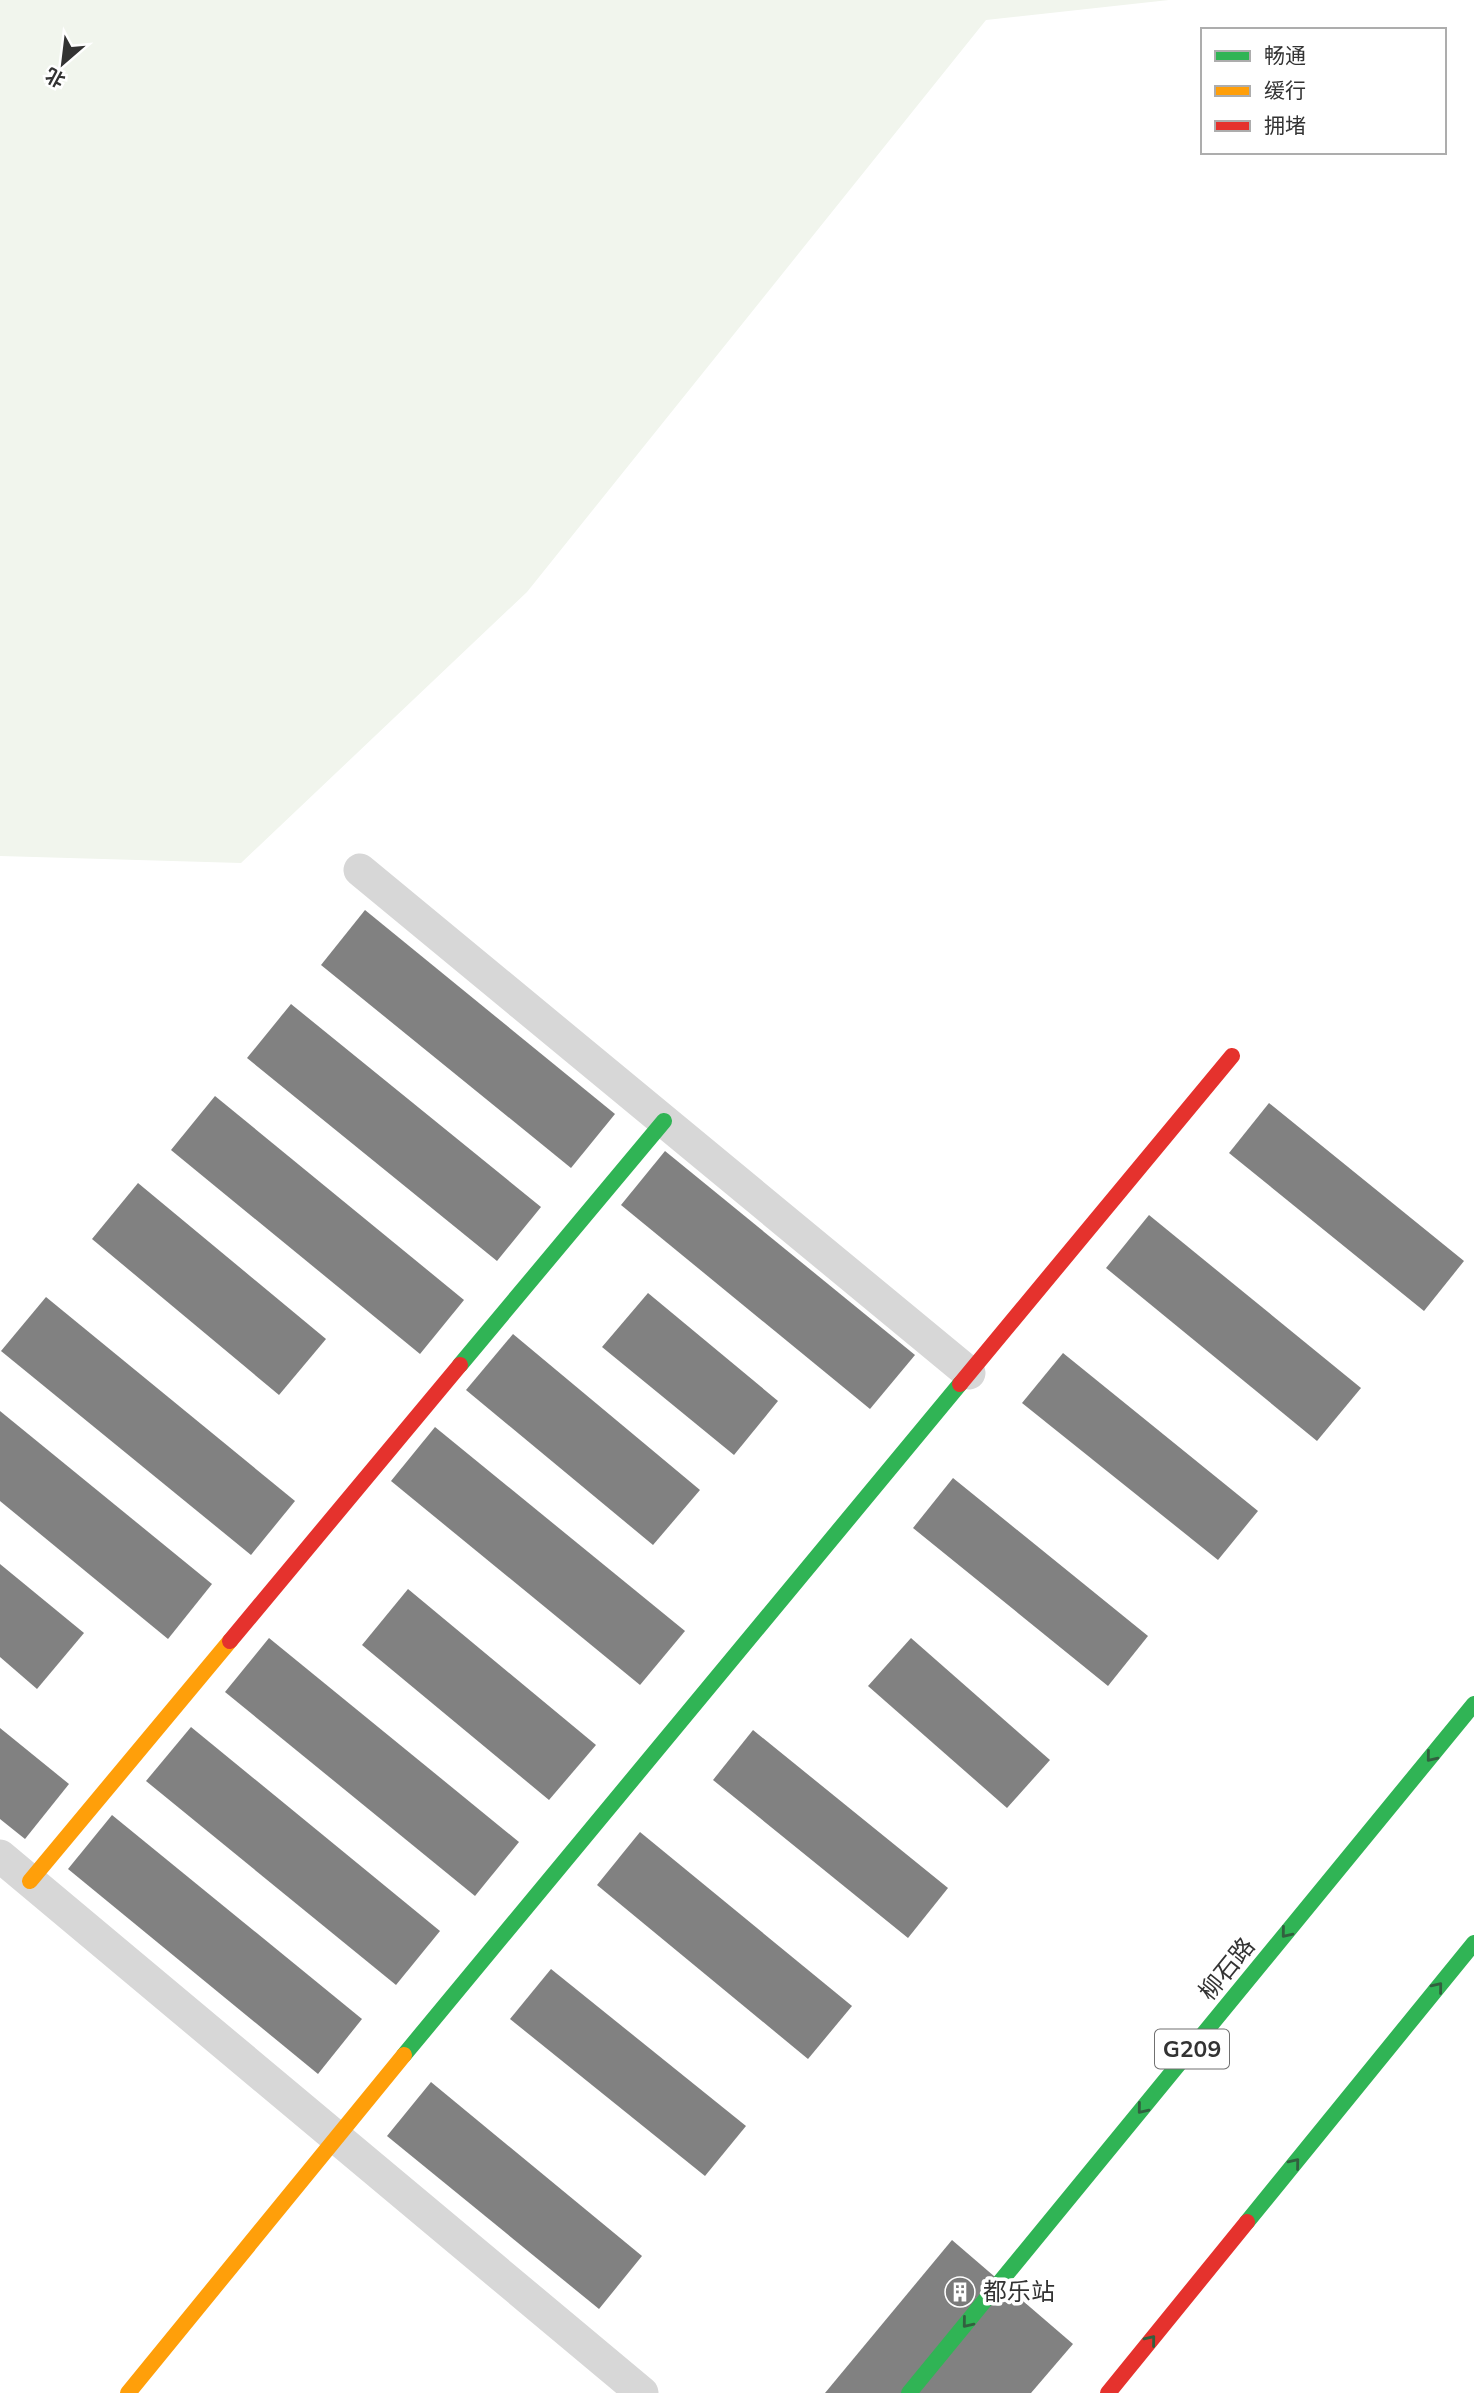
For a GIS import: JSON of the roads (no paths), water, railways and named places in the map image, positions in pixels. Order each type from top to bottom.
[{"type":"main road","points":[[128,2393],[336,2137],[1232,1056]]},
{"type":"main road","points":[[30,1881],[664,1121]]},
{"type":"main road","name":"柳石路","points":[[909,2393],[1474,1704]]},
{"type":"main road","points":[[1108,2393],[1474,1943]]},
{"type":"street","points":[[360,870],[969,1373]]},
{"type":"street","points":[[0,1856],[642,2393]]},
{"type":"place","name":"都乐站","points":[[960,2292]]}]
